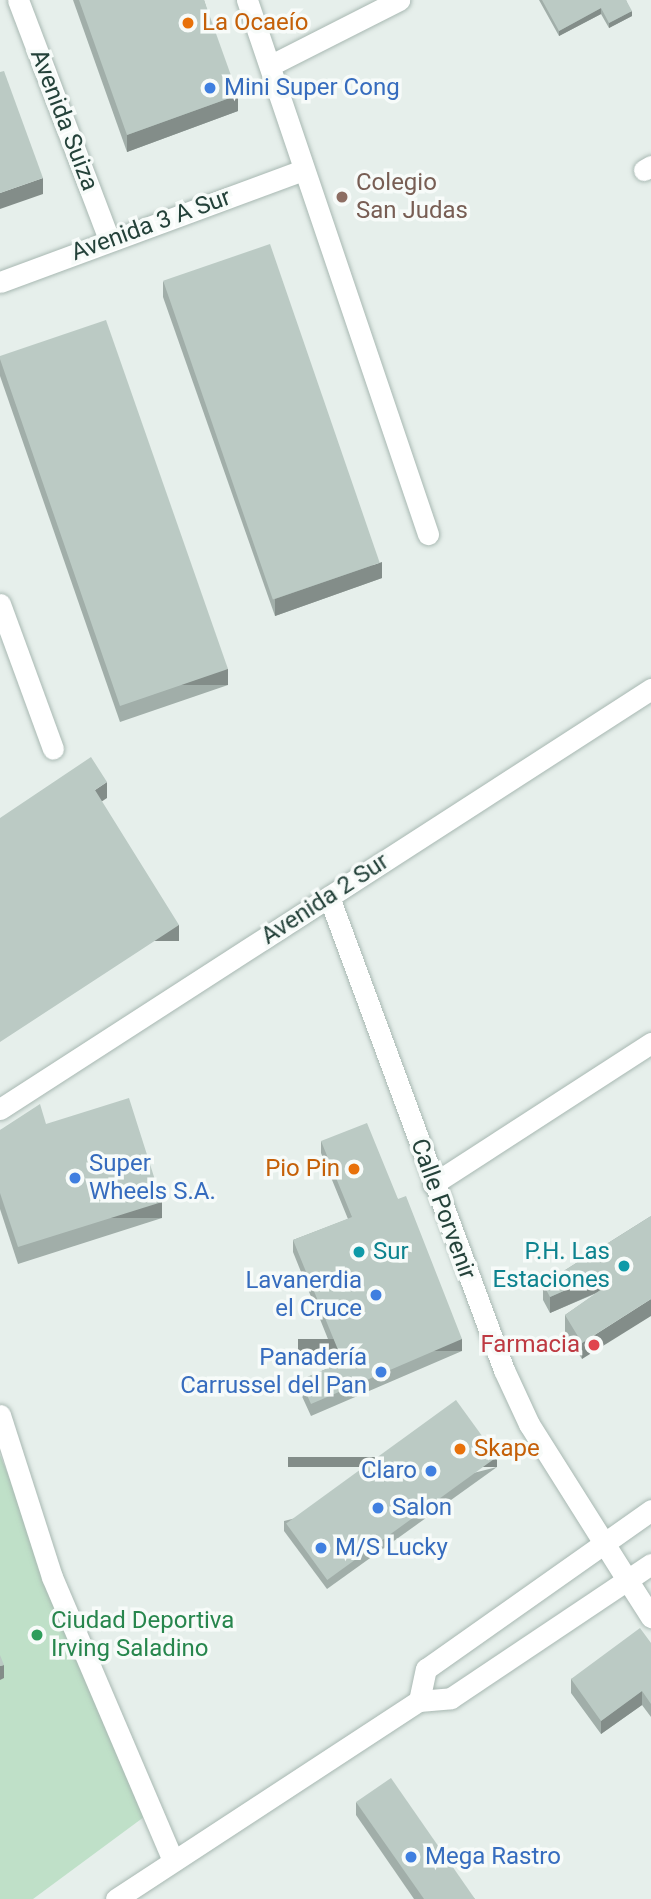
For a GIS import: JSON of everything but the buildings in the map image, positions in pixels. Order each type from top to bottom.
[{"type":"street","name":"Avenida Suiza","points":[[18,0],[109,239]]},
{"type":"street","points":[[247,0],[428,534]]},
{"type":"street","points":[[271,65],[399,0]]},
{"type":"street","name":"Avenida 3 A Sur","points":[[0,282],[109,239],[303,170]]},
{"type":"street","points":[[0,604],[53,749]]},
{"type":"street","name":"Avenida 2 Sur","points":[[0,1109],[651,689]]},
{"type":"street","name":"Calle Porvenir","points":[[329,897],[433,1184],[529,1424],[651,1617]]},
{"type":"street","points":[[433,1184],[651,1043]]},
{"type":"street","points":[[0,1415],[52,1577],[173,1860]]},
{"type":"street","points":[[419,1701],[426,1669],[602,1539],[651,1510]]},
{"type":"street","points":[[116,1899],[419,1701],[451,1698],[651,1564]]},
{"type":"green space","name":"Ciudad Deportiva Irving Saladino","points":[[0,1455],[148,1814],[33,1899],[0,1899]]},
{"type":"place","name":"La Ocaeío","points":[[188,23]]},
{"type":"place","name":"Mini Super Cong","points":[[210,88]]},
{"type":"place","name":"Colegio San Judas","points":[[342,197]]},
{"type":"place","name":"Pio Pin","points":[[354,1169]]},
{"type":"place","name":"Super Wheels S.A.","points":[[75,1178]]},
{"type":"place","name":"Sur","points":[[359,1252]]},
{"type":"place","name":"P.H. Las Estaciones","points":[[624,1266]]},
{"type":"place","name":"Lavanerdia el Cruce","points":[[376,1295]]},
{"type":"place","name":"Farmacia","points":[[594,1345]]},
{"type":"place","name":"Panadería Carrussel del Pan","points":[[381,1372]]},
{"type":"place","name":"Skape","points":[[460,1449]]},
{"type":"place","name":"Claro","points":[[431,1471]]},
{"type":"place","name":"Salon","points":[[378,1508]]},
{"type":"place","name":"M/S Lucky","points":[[321,1548]]},
{"type":"place","name":"Ciudad Deportiva Irving Saladino","points":[[37,1635]]},
{"type":"place","name":"Mega Rastro","points":[[411,1857]]}]
